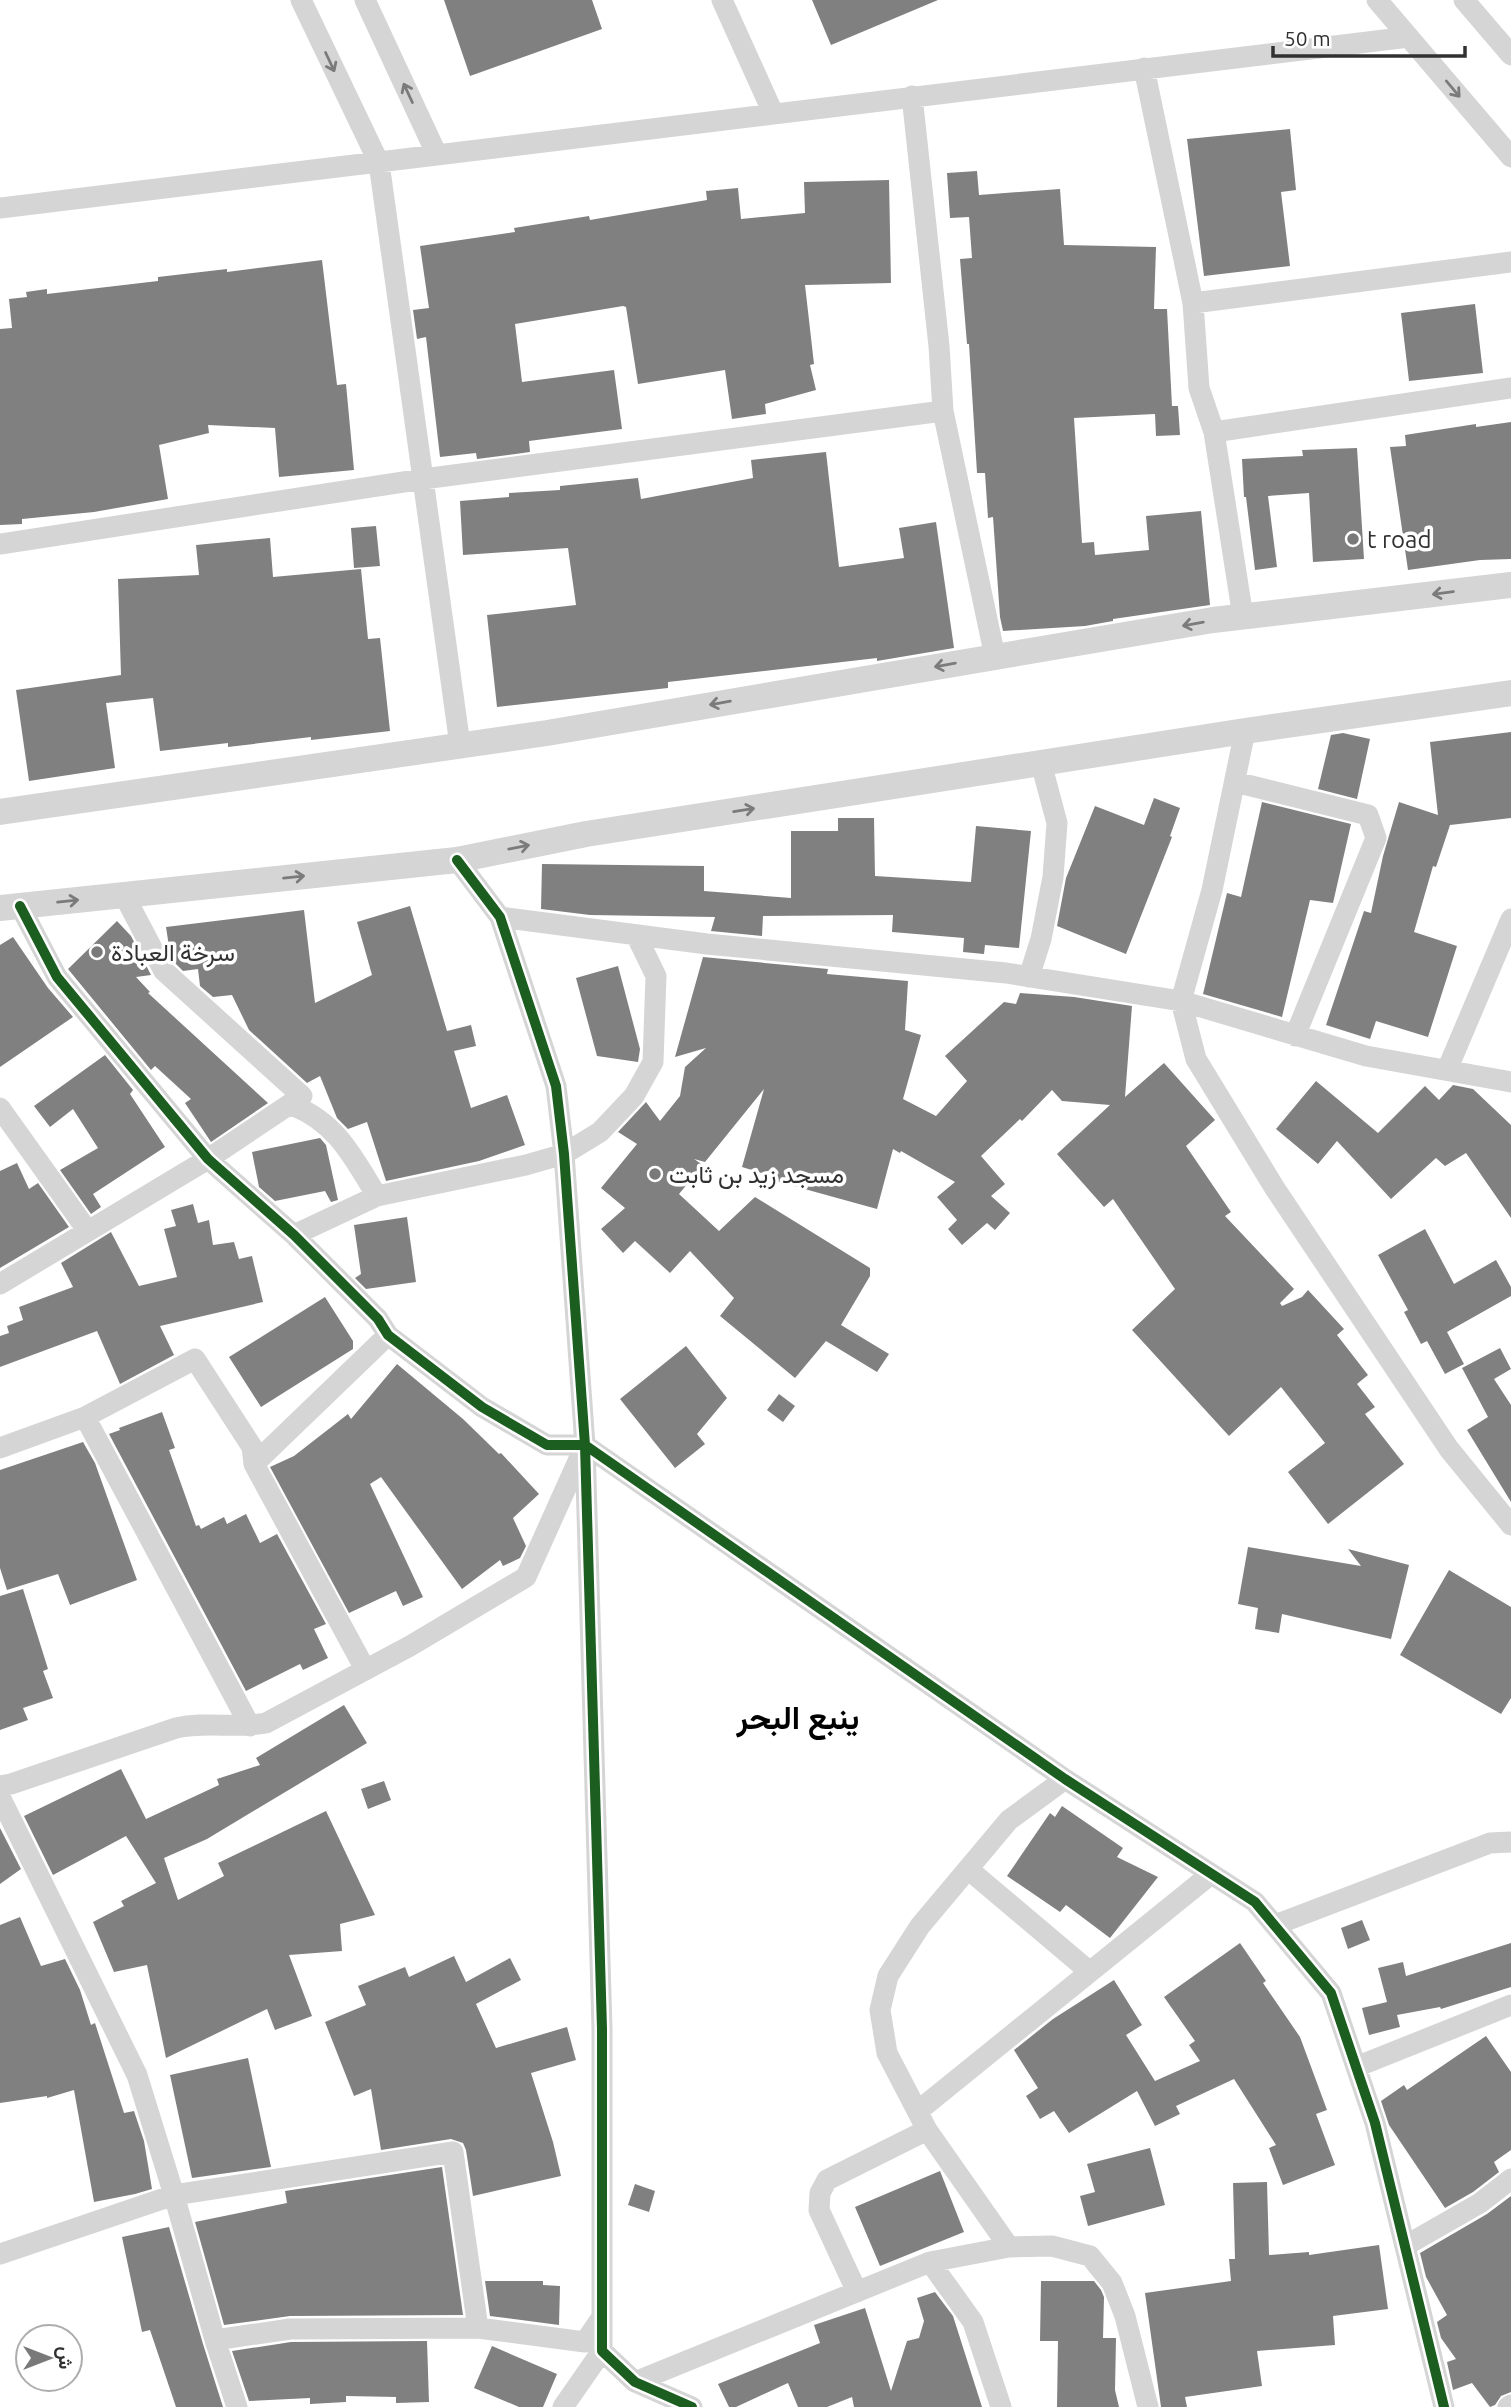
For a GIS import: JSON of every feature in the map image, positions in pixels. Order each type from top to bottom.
[{"type":"street","points":[[301,0],[379,163],[460,745]]},
{"type":"street","points":[[365,0],[437,155]]},
{"type":"street","points":[[722,0],[773,113]]},
{"type":"street","points":[[1377,0],[1511,157]]},
{"type":"street","points":[[1464,0],[1511,55]]},
{"type":"street","points":[[0,208],[1409,37]]},
{"type":"street","points":[[1144,68],[1193,303],[1199,388],[1214,432],[1243,617]]},
{"type":"street","points":[[912,96],[939,346],[943,411],[995,657]]},
{"type":"street","points":[[1193,303],[1511,262]]},
{"type":"street","points":[[1214,432],[1511,388]]},
{"type":"street","points":[[0,544],[423,479],[943,411]]},
{"type":"street","points":[[0,812],[460,745],[1243,617],[1511,585]]},
{"type":"street","points":[[1444,2407],[1375,2123],[1331,1993],[1255,1902],[1065,1779],[585,1445],[547,1445],[482,1407],[388,1335],[378,1319],[294,1235],[208,1159],[57,977],[10,907],[457,860],[586,834],[1245,731],[1511,694]]},
{"type":"street","points":[[1245,731],[1212,890],[1181,1001],[1196,1059],[1274,1187],[1449,1449],[1511,1525]]},
{"type":"street","points":[[1029,977],[1041,939],[1053,877],[1057,823],[1041,763]]},
{"type":"street","points":[[1235,782],[1368,815],[1376,838],[1295,1035]]},
{"type":"street","points":[[457,860],[500,917],[556,1086],[564,1154],[585,1445],[602,2029],[602,2351],[563,2407]]},
{"type":"street","points":[[124,895],[164,971],[302,1096]]},
{"type":"street","points":[[500,917],[636,935],[1029,977],[1181,1001],[1366,1056],[1511,1082]]},
{"type":"street","points":[[1447,1070],[1511,919]]},
{"type":"street","points":[[294,1235],[377,1196],[526,1165],[564,1154],[600,1132],[634,1096],[653,1062],[656,976],[636,935]]},
{"type":"street","points":[[0,1284],[208,1159],[302,1096]]},
{"type":"street","points":[[302,1096],[294,1106],[311,1112],[342,1140],[377,1196]]},
{"type":"street","points":[[0,1108],[87,1230]]},
{"type":"street","points":[[254,1464],[388,1335]]},
{"type":"street","points":[[0,1448],[85,1418],[195,1359],[252,1447],[254,1464],[365,1669]]},
{"type":"street","points":[[85,1418],[250,1726]]},
{"type":"street","points":[[0,1786],[176,1728],[193,1724],[250,1726],[266,1723],[410,1646],[526,1577],[585,1445]]},
{"type":"street","points":[[1009,2247],[928,2130],[887,2053],[880,2010],[888,1976],[920,1926],[1009,1820],[1065,1779]]},
{"type":"street","points":[[0,1797],[137,2075],[237,2407]]},
{"type":"street","points":[[1275,1925],[1490,1843],[1511,1842]]},
{"type":"street","points":[[968,1869],[1090,1972]]},
{"type":"street","points":[[918,2111],[1211,1874]]},
{"type":"street","points":[[1356,2067],[1511,2005]]},
{"type":"street","points":[[857,2292],[819,2210],[820,2193],[827,2180],[928,2130]]},
{"type":"street","points":[[0,2254],[174,2195],[453,2152],[478,2328]]},
{"type":"street","points":[[1405,2246],[1479,2203],[1511,2179]]},
{"type":"street","points":[[635,2382],[930,2262],[1009,2247],[1052,2246],[1090,2256],[1112,2283],[1125,2316],[1148,2407]]},
{"type":"street","points":[[930,2262],[973,2322],[1001,2407]]},
{"type":"street","points":[[215,2340],[290,2329],[478,2328],[585,2342],[602,2317]]},
{"type":"street","points":[[602,2351],[635,2382],[692,2407]]},
{"type":"building","points":[[444,0],[592,0],[602,29],[470,76]]},
{"type":"building","points":[[812,0],[938,0],[831,45]]},
{"type":"building","points":[[1290,129],[1296,190],[1281,192],[1290,266],[1204,276],[1187,139]]},
{"type":"building","points":[[977,171],[979,195],[1060,189],[1064,245],[1156,247],[1154,309],[1167,309],[1172,406],[1178,406],[1180,435],[1156,436],[1155,414],[1074,418],[1082,543],[1094,542],[1095,555],[1149,550],[1146,516],[1201,511],[1210,605],[1113,619],[1085,626],[1003,631],[993,517],[988,518],[985,473],[977,473],[969,344],[960,259],[972,258],[969,217],[950,218],[947,173]]},
{"type":"building","points":[[889,180],[891,283],[805,285],[814,364],[810,365],[816,390],[765,404],[766,414],[732,419],[725,370],[638,384],[626,307],[515,324],[522,382],[614,370],[622,429],[529,441],[530,452],[477,459],[476,453],[440,457],[426,337],[417,339],[413,310],[429,308],[420,246],[515,232],[514,228],[589,216],[590,220],[707,200],[706,191],[738,188],[741,219],[805,213],[804,182]]},
{"type":"building","points":[[322,260],[337,385],[346,384],[354,470],[279,477],[275,428],[208,425],[209,433],[159,445],[168,499],[94,512],[22,519],[22,524],[0,525],[0,329],[12,328],[9,299],[27,297],[26,292],[47,289],[47,294],[158,281],[158,277],[227,269],[227,272]]},
{"type":"building","points":[[1475,304],[1483,373],[1409,381],[1401,313]]},
{"type":"building","points":[[1511,422],[1511,559],[1480,560],[1408,570],[1390,447],[1406,446],[1405,435],[1476,424],[1476,427]]},
{"type":"building","points":[[1357,448],[1364,559],[1313,562],[1309,493],[1268,496],[1277,567],[1255,570],[1244,497],[1242,459],[1303,456],[1302,450]]},
{"type":"building","points":[[826,452],[839,567],[904,558],[899,528],[936,522],[954,648],[877,661],[877,658],[668,682],[668,688],[497,707],[487,615],[576,605],[568,548],[463,555],[460,501],[509,497],[509,493],[560,490],[560,486],[638,478],[641,499],[753,478],[751,460]]},
{"type":"building","points":[[376,526],[380,566],[354,568],[351,528]]},
{"type":"building","points":[[270,538],[273,577],[361,569],[368,639],[380,638],[390,731],[311,740],[311,737],[228,747],[228,743],[160,751],[153,698],[106,703],[115,768],[29,781],[16,690],[121,675],[118,579],[199,575],[196,545]]},
{"type":"building","points":[[1511,732],[1511,818],[1450,825],[1436,867],[1433,866],[1414,932],[1457,946],[1428,1037],[1376,1021],[1370,1039],[1326,1025],[1364,911],[1371,913],[1383,856],[1399,802],[1438,815],[1430,742]]},
{"type":"building","points":[[1343,733],[1370,739],[1357,799],[1318,789],[1331,735]]},
{"type":"building","points":[[1154,798],[1180,808],[1170,836],[1172,837],[1126,954],[1057,926],[1066,878],[1095,806],[1144,825]]},
{"type":"building","points":[[1262,802],[1351,824],[1333,903],[1310,900],[1282,1017],[1203,994],[1227,893],[1241,897]]},
{"type":"building","points":[[838,818],[874,818],[875,876],[971,882],[976,826],[1031,831],[1019,948],[985,945],[984,954],[963,952],[964,938],[892,932],[893,915],[763,916],[762,936],[711,931],[715,917],[590,915],[541,909],[542,864],[704,866],[704,891],[791,898],[791,831],[838,831]]},
{"type":"building","points":[[410,906],[447,1031],[471,1025],[476,1046],[454,1051],[471,1108],[507,1095],[525,1145],[479,1161],[386,1181],[367,1122],[348,1129],[337,1118],[320,1076],[307,1083],[249,1030],[232,995],[213,997],[200,986],[198,969],[183,971],[170,953],[166,927],[304,910],[315,1003],[372,975],[357,922]]},
{"type":"building","points":[[117,921],[131,936],[151,975],[136,977],[150,992],[148,993],[268,1103],[211,1142],[185,1103],[191,1099],[155,1066],[151,1070],[68,969]]},
{"type":"building","points":[[13,937],[48,988],[73,1017],[0,1067],[0,945]]},
{"type":"building","points":[[703,957],[828,969],[827,974],[908,981],[905,1030],[921,1035],[903,1099],[936,1116],[967,1081],[945,1056],[1004,1002],[1016,1004],[1020,993],[1074,997],[1132,1006],[1125,1097],[1164,1063],[1215,1120],[1186,1146],[1231,1212],[1225,1216],[1294,1289],[1280,1303],[1282,1306],[1302,1297],[1308,1290],[1344,1329],[1337,1335],[1368,1375],[1357,1384],[1375,1407],[1365,1414],[1404,1464],[1328,1524],[1288,1472],[1325,1443],[1281,1387],[1229,1436],[1132,1330],[1175,1289],[1113,1199],[1104,1207],[1057,1154],[1110,1105],[1062,1101],[1052,1090],[1022,1121],[1020,1119],[981,1156],[1005,1184],[991,1196],[1010,1213],[995,1230],[987,1223],[962,1245],[948,1229],[957,1220],[937,1197],[955,1182],[901,1151],[900,1153],[893,1149],[877,1209],[772,1180],[775,1177],[742,1167],[764,1089],[705,1162],[694,1159],[703,1165],[679,1194],[719,1231],[755,1197],[870,1268],[870,1276],[841,1325],[889,1354],[877,1372],[826,1341],[795,1378],[720,1316],[734,1298],[690,1251],[670,1273],[635,1241],[623,1253],[601,1229],[625,1208],[601,1188],[637,1144],[618,1132],[646,1102],[660,1121],[680,1096],[685,1067],[706,1048],[675,1057]]},
{"type":"building","points":[[618,966],[640,1049],[638,1062],[597,1056],[576,978]]},
{"type":"building","points":[[105,1055],[133,1090],[130,1094],[165,1147],[93,1194],[101,1207],[91,1214],[60,1170],[98,1148],[73,1109],[50,1127],[34,1106]]},
{"type":"building","points":[[1316,1081],[1378,1133],[1425,1086],[1439,1100],[1453,1085],[1473,1089],[1511,1125],[1511,1218],[1466,1153],[1445,1166],[1436,1158],[1391,1199],[1337,1141],[1318,1164],[1276,1129]]},
{"type":"building","points":[[320,1138],[326,1145],[338,1200],[331,1202],[325,1191],[275,1201],[259,1187],[252,1152]]},
{"type":"building","points":[[17,1163],[29,1189],[38,1183],[69,1227],[0,1268],[0,1171]]},
{"type":"building","points":[[193,1204],[198,1223],[209,1220],[213,1245],[234,1242],[239,1259],[252,1256],[263,1302],[160,1326],[174,1355],[120,1384],[97,1331],[0,1367],[0,1336],[9,1333],[7,1326],[23,1320],[19,1307],[73,1287],[61,1263],[111,1232],[139,1286],[177,1277],[164,1229],[176,1226],[171,1210]]},
{"type":"building","points":[[407,1217],[416,1282],[366,1289],[355,1278],[361,1274],[354,1225]]},
{"type":"building","points":[[1425,1229],[1454,1284],[1496,1260],[1511,1287],[1511,1296],[1447,1332],[1464,1364],[1445,1374],[1427,1341],[1421,1344],[1404,1312],[1408,1310],[1378,1255]]},
{"type":"building","points":[[325,1297],[353,1341],[353,1349],[261,1407],[229,1357]]},
{"type":"building","points":[[686,1346],[727,1398],[697,1434],[705,1444],[675,1468],[620,1399]]},
{"type":"building","points":[[1500,1348],[1511,1369],[1494,1379],[1511,1405],[1511,1502],[1467,1430],[1488,1417],[1462,1368]]},
{"type":"building","points":[[397,1364],[501,1453],[539,1494],[513,1518],[526,1546],[520,1558],[503,1566],[500,1560],[462,1589],[381,1477],[370,1484],[423,1597],[403,1606],[396,1591],[349,1613],[270,1467],[294,1456],[348,1414],[351,1419]]},
{"type":"building","points":[[779,1394],[795,1406],[783,1422],[767,1410]]},
{"type":"building","points":[[162,1412],[175,1448],[169,1450],[196,1526],[199,1525],[201,1529],[224,1517],[227,1524],[246,1514],[260,1543],[277,1534],[326,1624],[314,1629],[328,1658],[303,1670],[300,1664],[246,1691],[109,1434]]},
{"type":"building","points":[[83,1442],[95,1463],[137,1580],[70,1605],[58,1574],[7,1590],[0,1568],[0,1470]]},
{"type":"building","points":[[1248,1547],[1361,1566],[1348,1549],[1409,1565],[1391,1639],[1282,1614],[1279,1633],[1255,1629],[1258,1608],[1238,1604]]},
{"type":"building","points":[[1449,1570],[1511,1607],[1511,1698],[1501,1714],[1400,1655]]},
{"type":"building","points":[[23,1589],[48,1669],[43,1671],[53,1698],[23,1708],[28,1720],[0,1730],[0,1596]]},
{"type":"building","points":[[344,1705],[367,1743],[207,1839],[164,1858],[178,1900],[224,1876],[218,1863],[326,1811],[375,1915],[340,1924],[342,1951],[289,1955],[312,2016],[275,2030],[267,2009],[166,2058],[147,1965],[114,1972],[93,1922],[124,1906],[121,1901],[156,1883],[126,1836],[53,1875],[24,1816],[121,1769],[146,1819],[219,1785],[217,1779],[260,1765],[256,1758]]},
{"type":"building","points":[[384,1781],[391,1800],[368,1809],[361,1789]]},
{"type":"building","points":[[1062,1806],[1123,1848],[1117,1857],[1158,1877],[1110,1938],[1066,1905],[1060,1912],[1007,1876],[1050,1813],[1055,1817]]},
{"type":"building","points":[[0,1828],[21,1869],[0,1884]]},
{"type":"building","points":[[20,1917],[41,1966],[65,1959],[80,1990],[91,2025],[95,2023],[124,2113],[134,2111],[144,2141],[152,2189],[94,2202],[74,2090],[47,2098],[0,2103],[0,1925]]},
{"type":"building","points":[[1362,1920],[1370,1940],[1348,1949],[1341,1928]]},
{"type":"building","points":[[1240,1943],[1266,1981],[1263,1983],[1300,2037],[1327,2110],[1316,2114],[1335,2165],[1283,2185],[1269,2148],[1276,2145],[1234,2079],[1176,2106],[1180,2114],[1155,2126],[1137,2091],[1069,2133],[1054,2111],[1040,2119],[1026,2096],[1038,2088],[1014,2050],[1053,2019],[1114,1980],[1142,2025],[1126,2035],[1155,2081],[1200,2061],[1189,2045],[1195,2041],[1164,1997]]},
{"type":"building","points":[[1511,1943],[1511,1987],[1441,2009],[1440,2007],[1397,2015],[1400,2027],[1369,2035],[1362,2008],[1387,2002],[1378,1968],[1403,1962],[1406,1976]]},
{"type":"building","points":[[454,1956],[466,1982],[510,1958],[521,1980],[476,2004],[496,2048],[567,2027],[576,2060],[531,2073],[561,2176],[473,2196],[463,2143],[451,2139],[381,2150],[371,2089],[354,2096],[325,2022],[366,2005],[358,1986],[405,1967],[409,1977]]},
{"type":"building","points":[[1486,2036],[1511,2072],[1511,2150],[1494,2162],[1499,2172],[1473,2192],[1445,2208],[1389,2125],[1381,2101],[1404,2085],[1407,2090]]},
{"type":"building","points":[[248,2058],[271,2167],[192,2178],[170,2075]]},
{"type":"building","points":[[1150,2148],[1165,2205],[1088,2226],[1080,2196],[1095,2192],[1087,2164]]},
{"type":"building","points":[[442,2167],[463,2315],[290,2316],[224,2325],[195,2222],[287,2203],[285,2191]]},
{"type":"building","points":[[940,2171],[964,2232],[880,2266],[855,2207]]},
{"type":"building","points":[[1267,2182],[1269,2255],[1309,2252],[1309,2255],[1379,2245],[1388,2309],[1333,2316],[1335,2345],[1257,2351],[1262,2386],[1185,2397],[1187,2407],[1161,2407],[1145,2293],[1231,2281],[1229,2259],[1235,2259],[1233,2183]]},
{"type":"building","points":[[635,2184],[655,2191],[649,2212],[628,2205]]},
{"type":"building","points":[[1511,2196],[1511,2392],[1501,2396],[1495,2405],[1490,2407],[1472,2383],[1453,2390],[1447,2362],[1456,2359],[1441,2338],[1437,2322],[1447,2315],[1426,2277],[1420,2253],[1487,2214]]},
{"type":"building","points":[[169,2227],[223,2407],[176,2407],[150,2330],[142,2332],[122,2237]]},
{"type":"building","points":[[485,2281],[543,2281],[543,2285],[560,2286],[559,2325],[490,2316]]},
{"type":"building","points":[[1041,2281],[1094,2281],[1101,2290],[1104,2297],[1103,2338],[1116,2338],[1115,2390],[1119,2407],[1057,2407],[1058,2341],[1040,2341]]},
{"type":"building","points":[[935,2292],[953,2316],[982,2407],[854,2407],[852,2397],[827,2407],[798,2407],[788,2383],[736,2407],[729,2407],[718,2384],[820,2343],[814,2325],[865,2308],[891,2391],[907,2341],[919,2338],[924,2321],[917,2298]]},
{"type":"building","points":[[427,2341],[429,2402],[396,2403],[396,2397],[346,2396],[346,2402],[310,2404],[310,2398],[249,2401],[232,2351],[291,2342]]},
{"type":"building","points":[[492,2346],[557,2374],[543,2407],[519,2407],[474,2388]]},
{"type":"cycle path","points":[[457,860],[500,917],[556,1086],[564,1154],[585,1445],[602,2029],[602,2351],[635,2382],[692,2407]]},
{"type":"cycle path","points":[[20,906],[57,977],[208,1159],[294,1235],[378,1319],[388,1335],[482,1407],[547,1445],[585,1445],[1065,1779],[1255,1902],[1331,1993],[1375,2123],[1444,2407]]},
{"type":"place","name":"t road","points":[[1353,539]]},
{"type":"place","name":"سرخة العبادة","points":[[97,952]]},
{"type":"place","name":"مسجد زيد بن ثابت","points":[[655,1174]]},
{"type":"district","name":"ينبع البحر","points":[[798,1717]]}]
